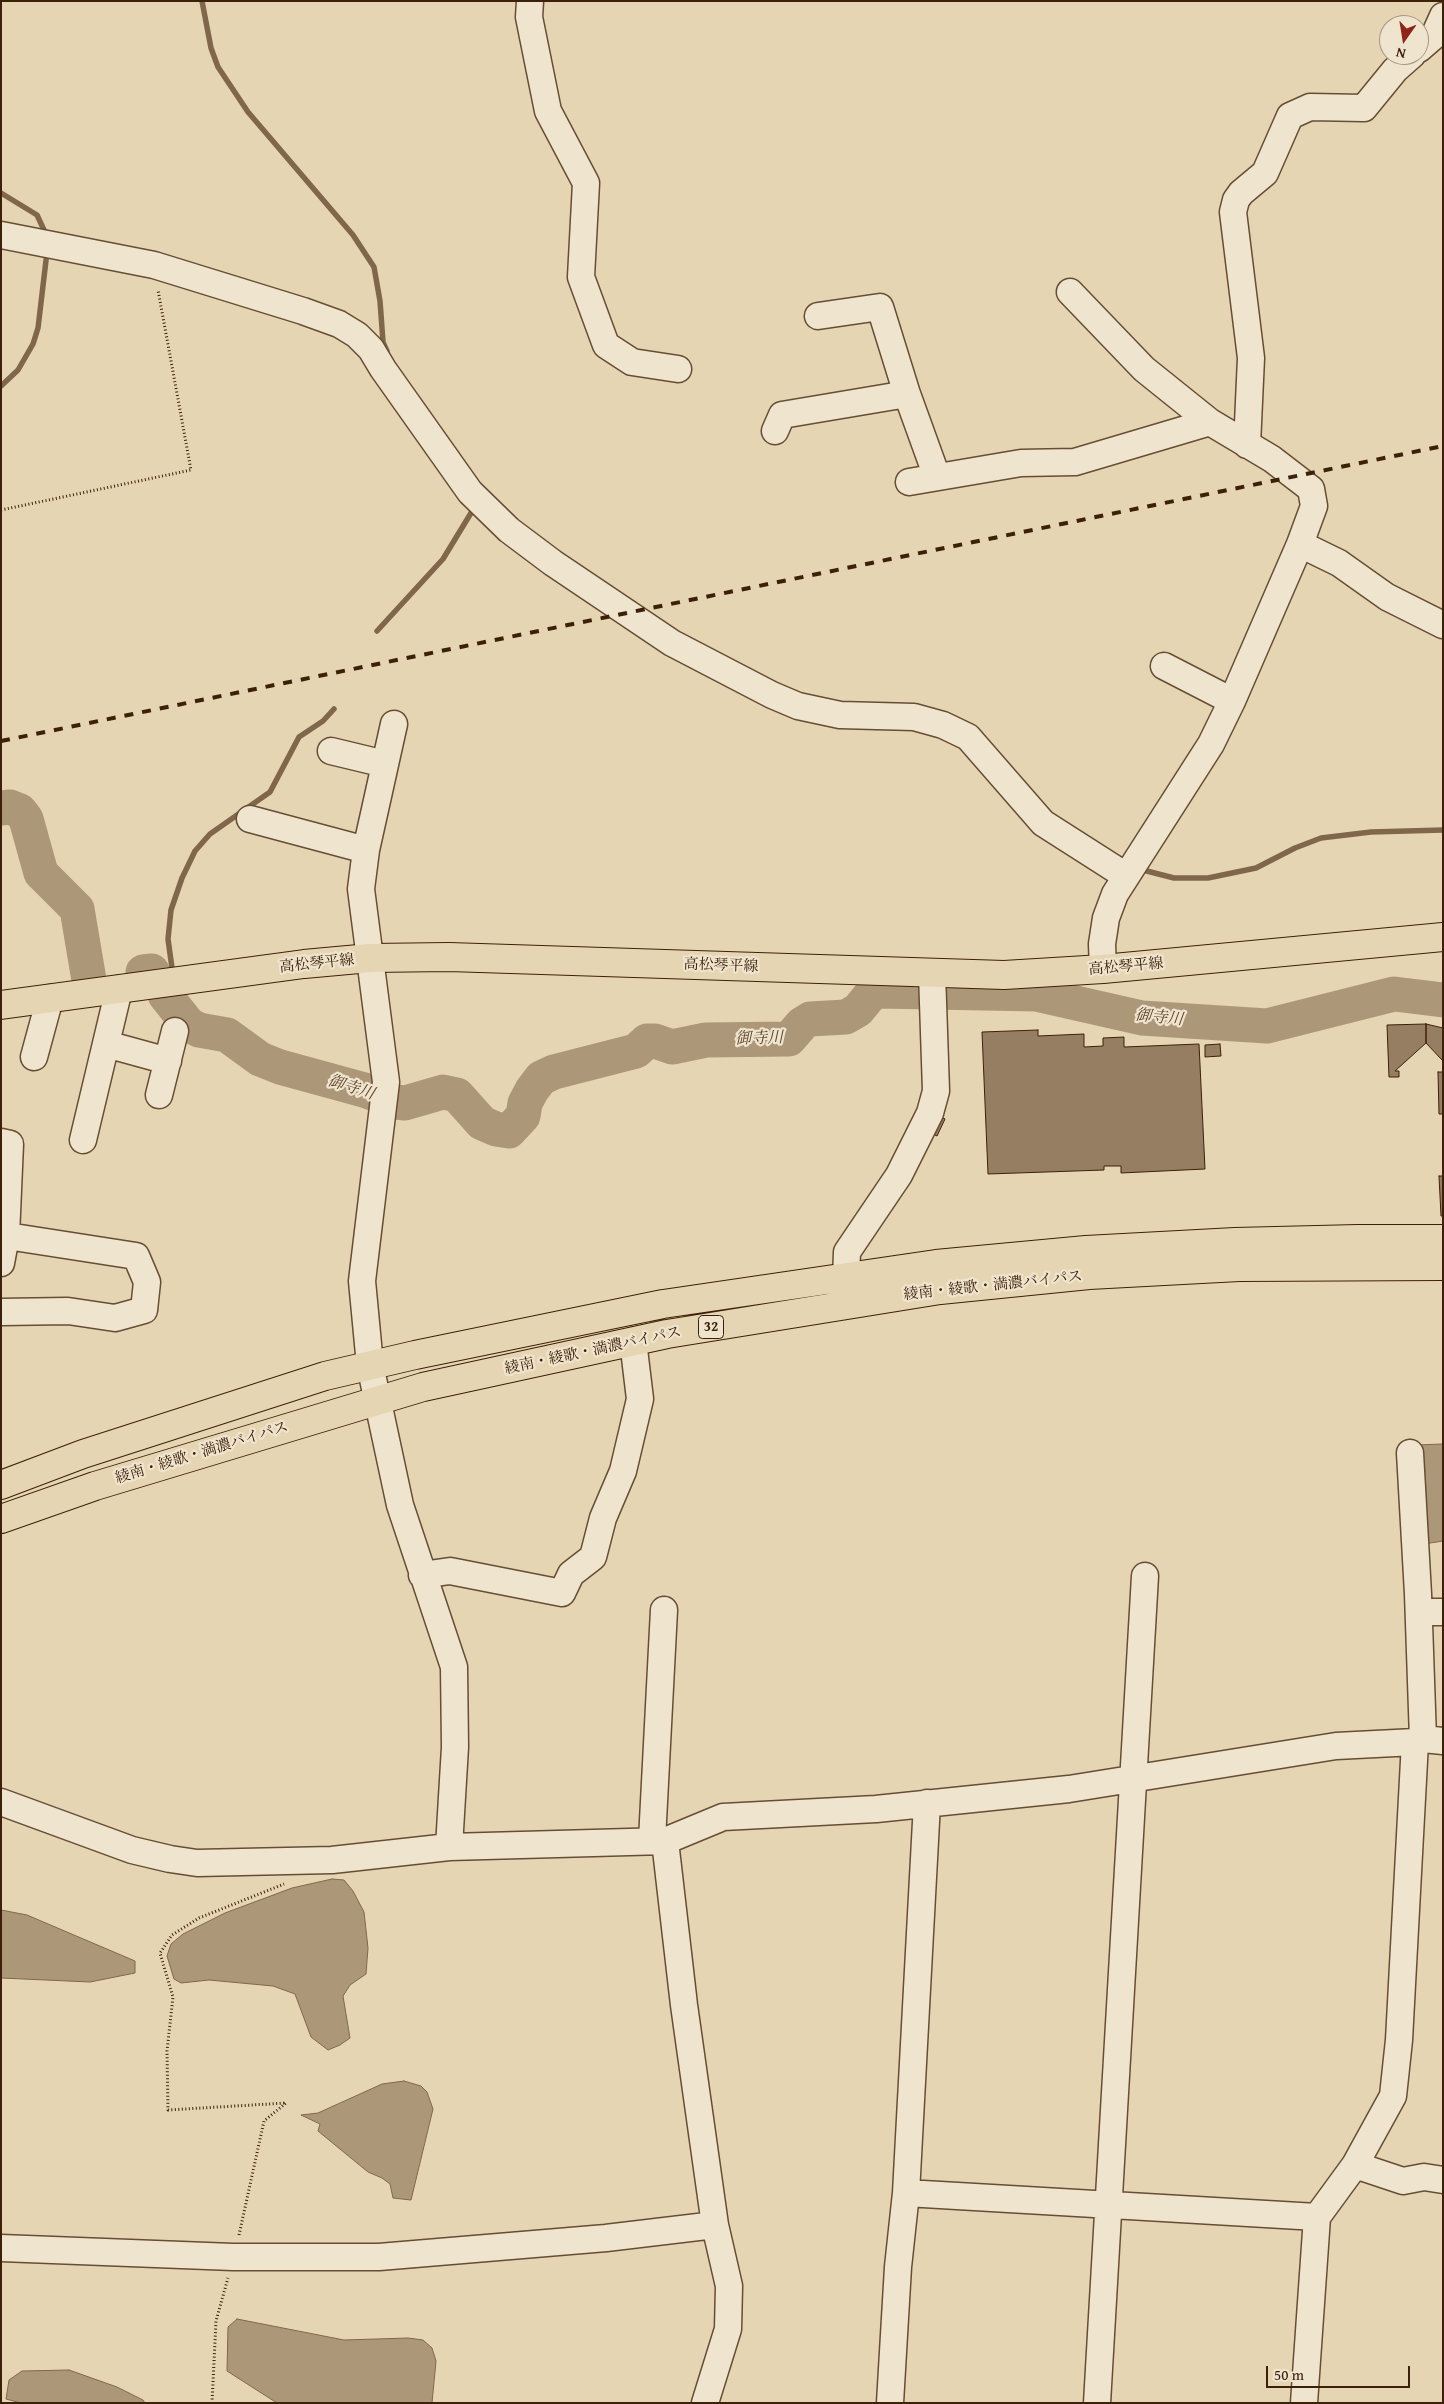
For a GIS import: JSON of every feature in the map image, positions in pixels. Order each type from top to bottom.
[{"type":"main road","name":"高松琴平線","points":[[1,1005],[304,964],[370,958],[448,957],[933,985],[1004,975],[1103,969],[1443,937]]},
{"type":"main road","name":"綾南・綾歌・満濃バイパス","points":[[1,1485],[83,1454],[325,1376],[663,1304],[936,1264],[1086,1250],[1235,1242],[1443,1239]]},
{"type":"main road","name":"綾南・綾歌・満濃バイパス","points":[[1,1519],[95,1486],[422,1387],[632,1341],[940,1290],[1079,1276],[1239,1267],[1443,1266]]},
{"type":"street","points":[[530,1],[530,17],[548,110],[586,183],[581,277],[606,345],[632,362],[678,368]]},
{"type":"street","points":[[1429,40],[1434,36],[1443,16]]},
{"type":"street","points":[[1247,445],[1252,358],[1233,212],[1236,200],[1241,193],[1266,173],[1290,116],[1310,107],[1364,108],[1401,65]]},
{"type":"street","points":[[1,236],[154,265],[303,310],[339,324],[357,335],[371,349],[383,370],[470,492],[508,530],[553,563],[672,643],[772,695],[798,706],[840,715],[914,717],[943,725],[968,737],[1043,823],[1131,869]]},
{"type":"street","points":[[1070,292],[1144,369],[1210,422],[1272,458],[1311,489],[1314,506],[1300,544],[1232,701],[1211,744],[1115,894],[1106,918],[1102,944],[1103,969]]},
{"type":"street","points":[[818,316],[880,307],[907,394],[937,478]]},
{"type":"street","points":[[775,431],[782,415],[907,394]]},
{"type":"street","points":[[909,482],[1021,463],[1075,462],[1210,422]]},
{"type":"street","points":[[1300,544],[1339,563],[1387,597],[1443,625]]},
{"type":"street","points":[[1164,666],[1232,701]]},
{"type":"street","points":[[394,724],[366,850],[360,889],[386,1082],[362,1281],[370,1365],[400,1505],[454,1667],[454,1747],[449,1847]]},
{"type":"street","points":[[331,751],[385,764]]},
{"type":"street","points":[[250,820],[366,850]]},
{"type":"street","points":[[846,1278],[847,1252],[899,1174],[930,1112],[936,1091],[933,985]]},
{"type":"street","points":[[83,1140],[118,989]]},
{"type":"street","points":[[34,1057],[50,998]]},
{"type":"street","points":[[159,1095],[175,1030]]},
{"type":"street","points":[[106,1044],[168,1061]]},
{"type":"street","points":[[1,1142],[10,1144],[1,1263]]},
{"type":"street","points":[[1,1312],[68,1310],[115,1318],[144,1310],[147,1282],[136,1256],[4,1236]]},
{"type":"street","points":[[422,1575],[450,1571],[562,1593],[571,1574],[593,1557],[603,1518],[623,1471],[640,1400],[632,1341]]},
{"type":"street","points":[[1304,2403],[1317,2217],[1355,2165],[1393,2096],[1427,1741],[1410,1453]]},
{"type":"street","points":[[1097,2403],[1145,1576]]},
{"type":"street","points":[[664,1610],[658,1840],[684,2005],[715,2225],[728,2286],[728,2329],[704,2403]]},
{"type":"street","points":[[1,1802],[132,1850],[197,1863],[332,1860],[449,1847],[658,1840],[723,1817],[876,1809],[1069,1789],[1336,1746],[1427,1741]]},
{"type":"street","points":[[890,2403],[898,2267],[906,2193],[927,1803]]},
{"type":"street","points":[[1355,2165],[1403,2181],[1424,2177],[1443,2180]]},
{"type":"street","points":[[906,2193],[1317,2217]]},
{"type":"street","points":[[1,2248],[233,2257],[379,2257],[606,2238],[715,2225]]},
{"type":"path","points":[[1,510],[191,470],[154,265]]},
{"type":"path","points":[[212,2403],[216,2321],[233,2257],[264,2121],[286,2103],[168,2110],[167,2051],[173,1997],[160,1953],[172,1935],[199,1918],[286,1884]]},
{"type":"shaded area","points":[[1443,1444],[1443,1541],[1424,1544],[1416,1445]]},
{"type":"shaded area","points":[[332,1879],[344,1880],[353,1891],[364,1912],[368,1948],[366,1974],[350,1985],[343,1996],[350,2038],[340,2045],[328,2050],[311,2037],[295,1994],[273,1986],[209,1980],[181,1983],[174,1979],[167,1956],[171,1944],[183,1934],[225,1913],[292,1888]]},
{"type":"shaded area","points":[[1,1910],[27,1915],[135,1961],[135,1973],[90,1982],[1,1978]]},
{"type":"shaded area","points":[[404,2081],[421,2086],[427,2092],[433,2109],[411,2200],[393,2198],[390,2184],[368,2172],[318,2131],[320,2124],[301,2115],[318,2113],[382,2084]]},
{"type":"shaded area","points":[[237,2319],[344,2340],[408,2338],[423,2340],[432,2348],[436,2361],[432,2403],[277,2403],[227,2371],[228,2327]]},
{"type":"shaded area","points":[[69,2370],[117,2387],[143,2400],[145,2403],[21,2403],[6,2399],[9,2380],[22,2371]]},
{"type":"building","points":[[1426,1024],[1443,1028],[1443,1061],[1426,1043]]},
{"type":"building","points":[[1426,1024],[1426,1043],[1395,1071],[1399,1071],[1399,1077],[1389,1077],[1387,1025]]},
{"type":"building","points":[[1038,1030],[1038,1036],[1084,1034],[1084,1047],[1103,1046],[1103,1038],[1124,1037],[1124,1047],[1199,1044],[1205,1169],[1121,1173],[1121,1166],[1104,1166],[1104,1170],[988,1174],[982,1032]]},
{"type":"building","points":[[1220,1044],[1221,1056],[1205,1057],[1205,1045]]},
{"type":"building","points":[[1438,1072],[1443,1072],[1443,1114],[1439,1114]]},
{"type":"building","points":[[939,1116],[945,1119],[937,1136],[931,1133]]},
{"type":"building","points":[[1439,1176],[1443,1176],[1443,1216],[1441,1216]]},
{"type":"waterway","points":[[202,1],[211,48],[218,67],[248,112],[353,235],[374,267],[380,301],[383,342],[387,351]]},
{"type":"waterway","points":[[1,193],[37,215],[44,230]]},
{"type":"waterway","points":[[1,386],[18,370],[33,344],[38,328],[47,252]]},
{"type":"waterway","points":[[377,631],[443,559],[471,513]]},
{"type":"waterway","points":[[152,971],[172,968],[168,939],[171,910],[182,878],[195,851],[210,834],[270,792],[299,737],[323,721],[334,709]]},
{"type":"waterway","name":"御寺川","points":[[1,808],[10,807],[20,811],[26,819],[41,873],[77,909],[89,980]]},
{"type":"waterway","points":[[1139,869],[1174,878],[1208,878],[1256,868],[1295,848],[1321,838],[1371,832],[1443,830]]},
{"type":"waterway","name":"御寺川","points":[[143,972],[152,971],[153,973]]},
{"type":"waterway","name":"御寺川","points":[[165,995],[189,1025],[199,1030],[227,1035],[260,1059],[280,1067],[364,1090],[395,1102],[405,1103],[443,1092],[457,1095],[482,1123],[496,1129],[509,1131],[523,1116],[525,1103],[541,1078],[554,1072],[636,1051],[647,1041],[655,1041],[672,1047],[706,1040],[789,1039],[802,1024],[810,1019],[846,1017],[858,1010],[872,993],[878,991],[1036,994],[1142,1018],[1267,1026],[1394,994],[1443,1000]]},
{"type":"railway","points":[[1,741],[1443,446]]}]
